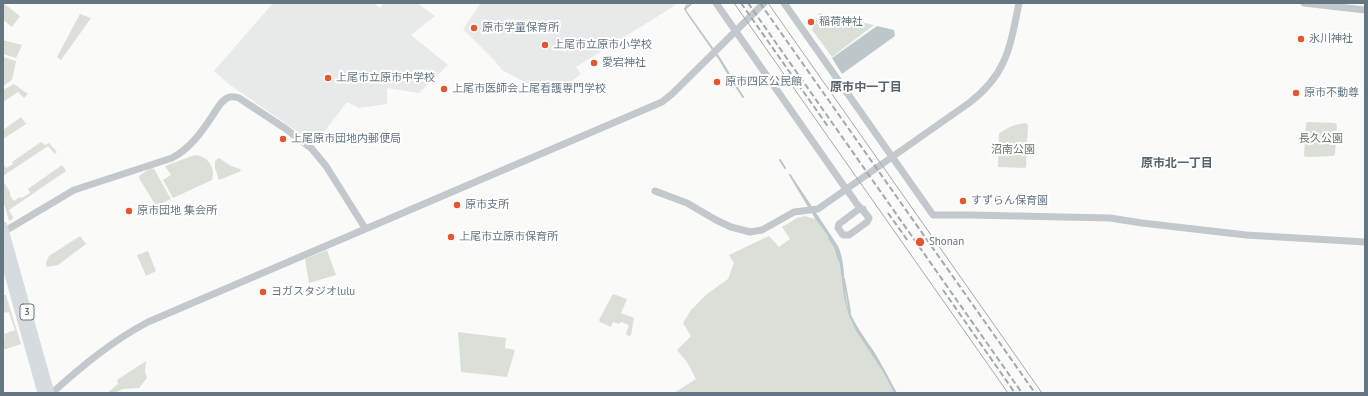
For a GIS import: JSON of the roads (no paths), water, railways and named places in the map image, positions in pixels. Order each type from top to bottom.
[{"type":"main road","name":"3","points":[[4,229],[51,393]]},
{"type":"main road","name":"3","points":[[3,253],[42,393]]},
{"type":"street","points":[[716,3],[859,208]]},
{"type":"street","points":[[51,393],[73,373],[107,347],[130,331],[148,322],[662,102],[712,56],[764,3]]},
{"type":"street","points":[[784,3],[933,216],[970,215],[1110,218],[1246,235],[1365,242]]},
{"type":"street","points":[[655,191],[687,203],[726,225],[742,231],[750,232],[762,230],[794,212],[818,209],[980,95],[994,81],[1005,60],[1009,48],[1019,3]]},
{"type":"street","points":[[1304,3],[1365,10]]},
{"type":"street","points":[[4,229],[74,190],[172,158],[182,153],[192,144],[221,103],[226,98],[232,96],[239,98],[286,129],[312,149],[326,166],[365,228]]},
{"type":"waterway","points":[[685,9],[692,3]]},
{"type":"waterway","points":[[736,86],[743,97]]},
{"type":"waterway","points":[[780,160],[785,168]]},
{"type":"waterway","points":[[790,175],[795,183]]},
{"type":"waterway","points":[[829,238],[835,247],[839,260]]},
{"type":"waterway","points":[[844,279],[850,312]]},
{"type":"tram line","points":[[734,3],[1008,393]]},
{"type":"tram line","points":[[768,3],[1042,393]]},
{"type":"railway","points":[[741,3],[829,128]]},
{"type":"railway","points":[[748,3],[1022,393]]},
{"type":"railway","points":[[760,3],[1035,393]]},
{"type":"railway","points":[[888,213],[908,241]]},
{"type":"railway","points":[[943,290],[1015,393]]},
{"type":"place","name":"稲荷神社","points":[[811,22]]},
{"type":"place","name":"原市学童保育所","points":[[474,28]]},
{"type":"place","name":"氷川神社","points":[[1301,39]]},
{"type":"place","name":"上尾市立原市小学校","points":[[545,45]]},
{"type":"place","name":"愛宕神社","points":[[594,63]]},
{"type":"place","name":"上尾市立原市中学校","points":[[328,78]]},
{"type":"place","name":"原市四区公民館","points":[[717,82]]},
{"type":"place","name":"上尾市医師会上尾看護専門学校","points":[[444,89]]},
{"type":"place","name":"原市不動尊","points":[[1296,93]]},
{"type":"place","name":"上尾原市団地内郵便局","points":[[283,139]]},
{"type":"place","name":"すずらん保育園","points":[[963,201]]},
{"type":"place","name":"原市支所","points":[[457,205]]},
{"type":"place","name":"原市団地 集会所","points":[[129,211]]},
{"type":"place","name":"上尾市立原市保育所","points":[[451,237]]},
{"type":"place","name":"Shonan","points":[[920,242]]},
{"type":"place","name":"ヨガスタジオlulu","points":[[263,292]]},
{"type":"district","name":"原市中一丁目","points":[[866,88]]},
{"type":"district","name":"原市北一丁目","points":[[1177,164]]},
{"type":"park label","name":"長久公園","points":[[1321,139]]},
{"type":"park label","name":"沼南公園","points":[[1013,150]]}]
